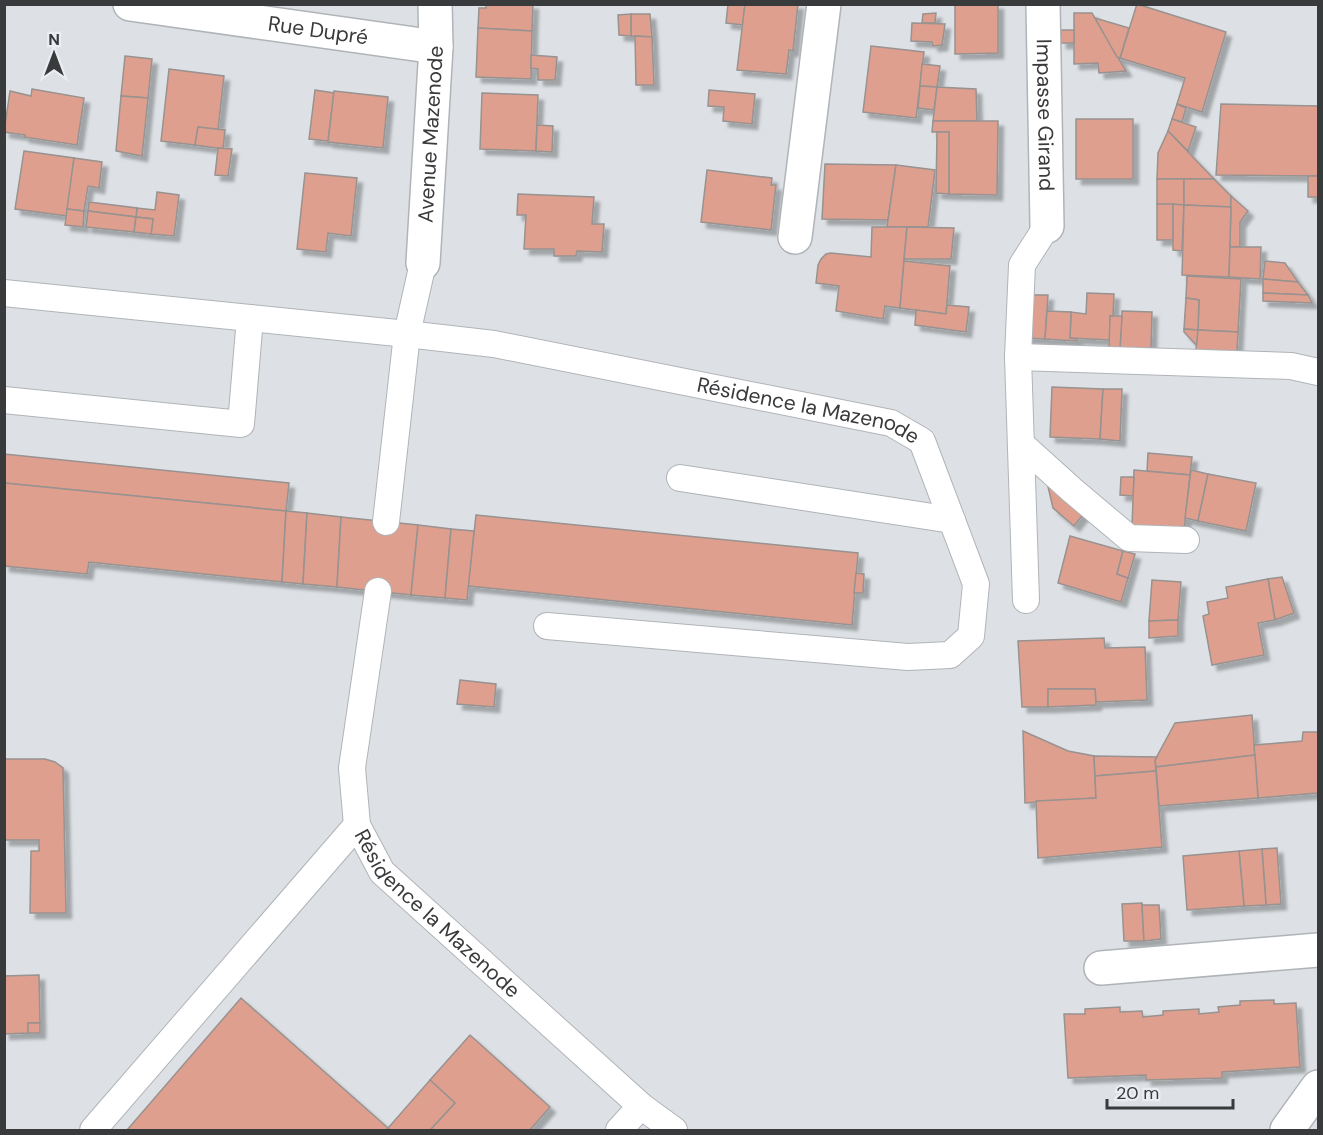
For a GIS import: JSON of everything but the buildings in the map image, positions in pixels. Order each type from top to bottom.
[{"type":"street","name":"Rue Dupré","points":[[130,4],[436,47]]},
{"type":"street","name":"Avenue Mazenode","points":[[423,263],[436,47],[435,4]]},
{"type":"street","points":[[795,237],[824,4]]},
{"type":"street","name":"Impasse Girand","points":[[1043,4],[1047,226]]},
{"type":"street","points":[[1101,968],[1318,950]]},
{"type":"street","points":[[1287,1131],[1318,1088]]},
{"type":"lane","points":[[1026,600],[1018,357],[1022,265],[1047,226]]},
{"type":"lane","points":[[386,522],[408,334],[423,263]]},
{"type":"lane","name":"Résidence la Mazenode","points":[[4,292],[494,344],[891,423],[922,441],[976,584],[971,636],[950,655],[908,657],[547,626]]},
{"type":"lane","points":[[4,400],[241,424],[250,318]]},
{"type":"lane","points":[[1018,357],[1291,366],[1318,372]]},
{"type":"lane","points":[[1021,444],[1129,538],[1186,540]]},
{"type":"lane","points":[[680,478],[952,520]]},
{"type":"lane","name":"Résidence la Mazenode","points":[[378,591],[352,768],[357,825],[382,872],[641,1106],[674,1131]]},
{"type":"lane","points":[[93,1131],[357,825]]},
{"type":"lane","points":[[619,1131],[641,1106]]}]
